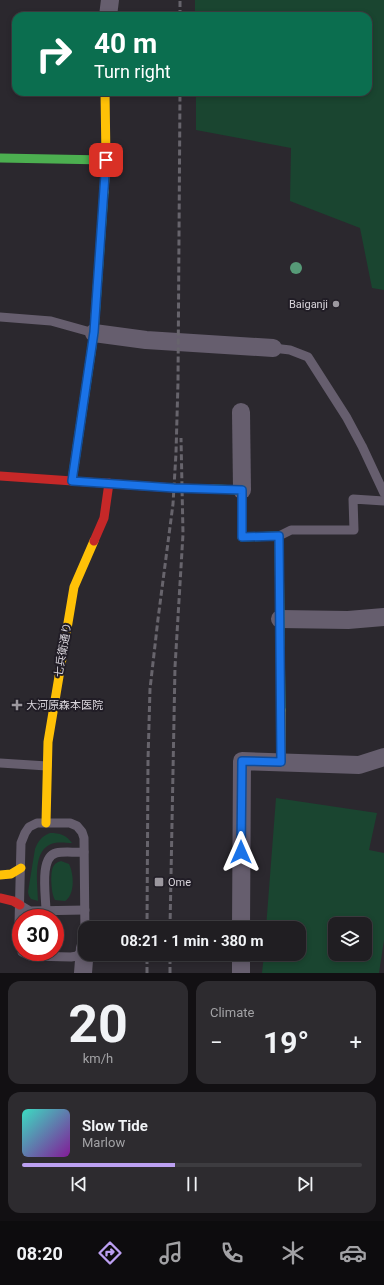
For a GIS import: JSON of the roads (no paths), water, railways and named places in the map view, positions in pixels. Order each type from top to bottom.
[{"type":"street","points":[[108,12],[110,0]]},
{"type":"street","points":[[72,481],[94,332],[106,160],[105,96]]},
{"type":"street","points":[[0,158],[106,160]]},
{"type":"street","points":[[94,332],[146,340],[274,348]]},
{"type":"street","points":[[241,412],[242,537],[279,536],[281,762]]},
{"type":"street","points":[[0,476],[174,488],[242,490]]},
{"type":"street","name":"七兵衛通り","points":[[46,823],[48,742],[74,587],[104,518],[109,483]]},
{"type":"street","points":[[280,619],[348,620],[384,617]]},
{"type":"street","points":[[241,921],[242,761],[359,765],[384,758]]},
{"type":"street","points":[[0,875],[15,873],[21,868]]},
{"type":"street","points":[[0,898],[13,900],[20,905]]},
{"type":"street","points":[[83,973],[84,961]]},
{"type":"street","points":[[241,961],[241,973]]},
{"type":"lane","points":[[0,317],[51,321],[94,332]]},
{"type":"lane","points":[[274,348],[290,350],[308,357],[347,418],[384,493]]},
{"type":"lane","points":[[279,536],[291,530],[354,530],[353,500],[384,501]]},
{"type":"lane","points":[[0,763],[47,766]]},
{"type":"lane","points":[[20,909],[21,843],[25,833],[29,827],[37,823],[70,823],[77,826],[82,832],[84,838],[84,921]]},
{"type":"lane","points":[[46,909],[45,867],[48,858],[55,853],[84,852]]},
{"type":"lane","points":[[20,905],[27,909]]},
{"type":"lane","points":[[64,911],[84,910]]},
{"type":"lane","points":[[64,957],[78,955]]},
{"type":"railway","points":[[180,0],[180,12]]},
{"type":"railway","points":[[147,921],[150,689],[173,504],[176,453],[178,382],[180,96]]},
{"type":"railway","points":[[170,921],[175,667],[183,534],[181,438]]},
{"type":"railway","points":[[147,961],[147,973]]},
{"type":"railway","points":[[170,961],[170,973]]},
{"type":"place","name":"Baiganji","points":[[336,304]]},
{"type":"place","name":"大河原森本医院","points":[[17,705]]},
{"type":"place","name":"Ome","points":[[159,882]]}]
